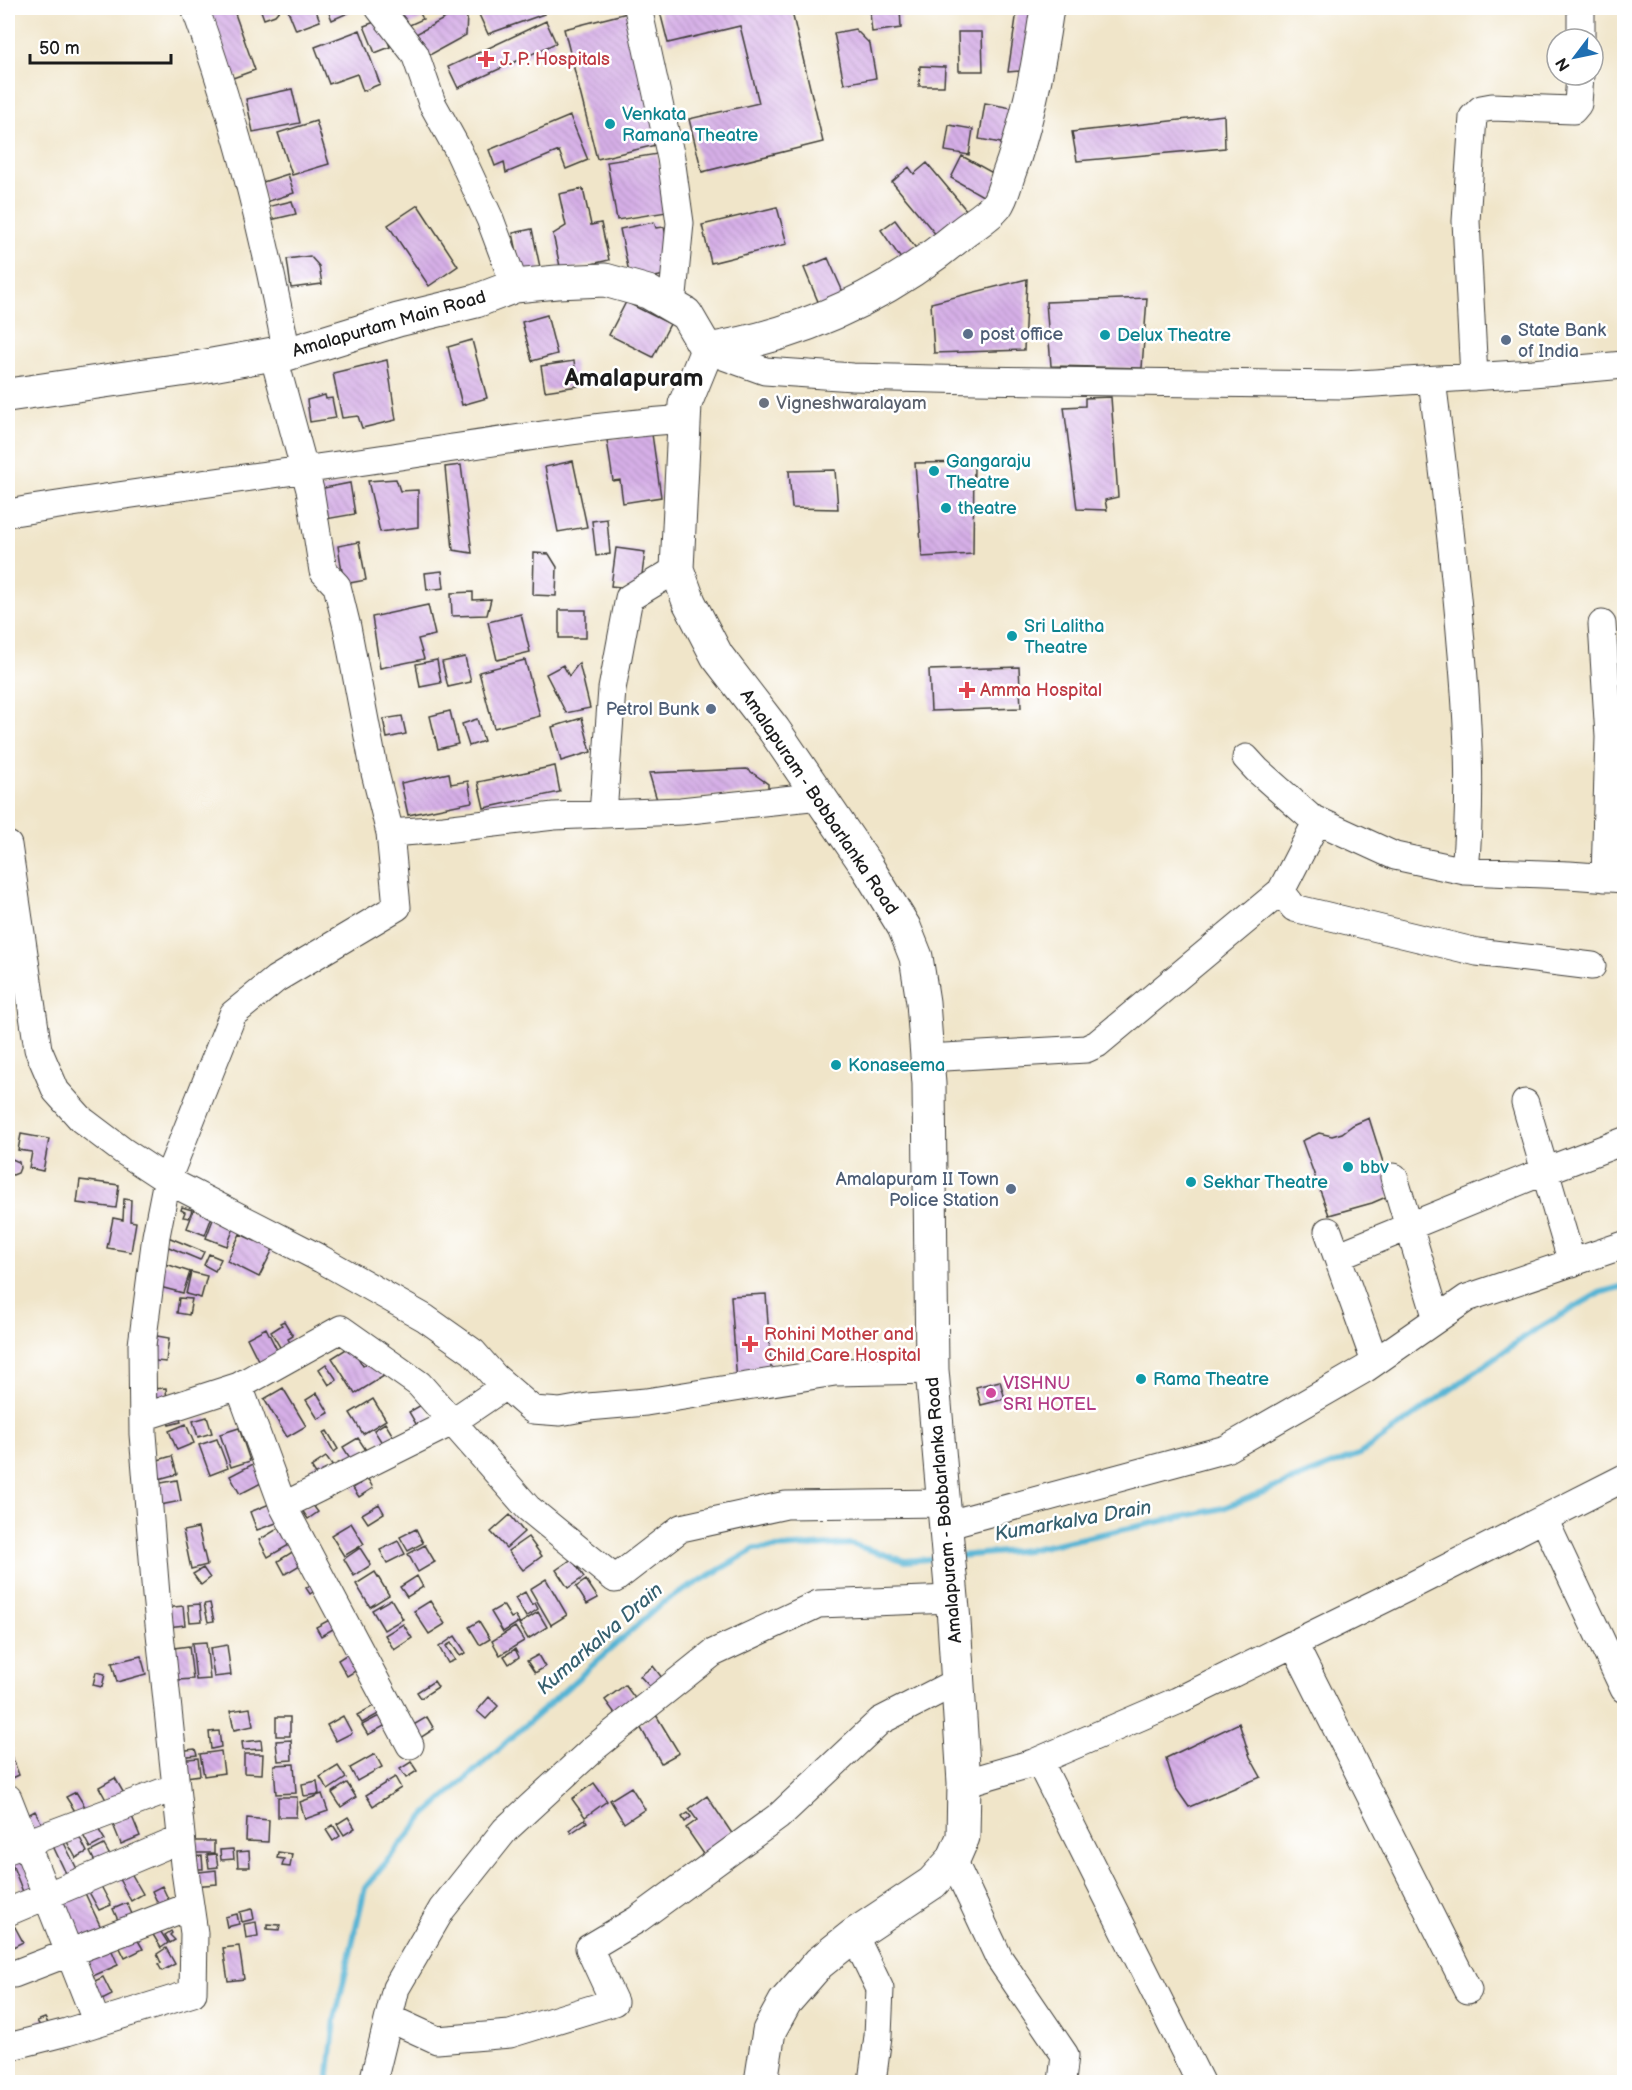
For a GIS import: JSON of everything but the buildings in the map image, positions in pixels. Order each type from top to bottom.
[{"type":"main road","points":[[707,350],[738,345],[828,317],[876,293],[946,247],[997,205],[1021,142],[1047,8]]},
{"type":"main road","name":"Amalapurtam Main Road","points":[[8,395],[280,354],[398,320],[476,301],[515,286],[557,282],[605,280],[648,292],[686,314],[707,350]]},
{"type":"main road","name":"Amalapuram - Bobbarlanka Road","points":[[707,350],[686,404],[677,569],[689,602],[717,656],[774,730],[819,796],[904,927],[916,957],[923,1002],[929,1084],[932,1370],[952,1599],[964,1783],[963,1837],[953,1860],[932,1883],[854,1935],[819,1963],[785,2001],[770,2031],[760,2082]]},
{"type":"street","points":[[8,2047],[67,2032],[193,1993],[194,1933],[156,1595],[143,1417],[142,1345],[156,1236],[167,1180],[233,1014],[276,980],[397,907],[390,833],[375,773],[361,695],[337,586],[323,571],[317,526],[280,354],[275,290],[231,112],[195,8]]},
{"type":"street","points":[[379,8],[415,54],[432,102],[459,150],[490,219],[515,286]]},
{"type":"street","points":[[638,8],[671,158],[680,223],[672,305]]},
{"type":"street","points":[[1581,8],[1581,27]]},
{"type":"street","points":[[1474,377],[1466,222],[1473,117],[1481,109],[1492,107],[1573,110],[1578,104],[1579,87]]},
{"type":"street","points":[[707,350],[765,371],[853,377],[1344,385],[1624,365]]},
{"type":"street","points":[[1432,380],[1455,561],[1465,682],[1469,825],[1465,871]]},
{"type":"street","points":[[8,513],[110,496],[616,424],[685,419]]},
{"type":"street","points":[[603,814],[612,689],[629,598],[677,569]]},
{"type":"street","points":[[1246,758],[1310,817],[1395,856],[1465,871],[1615,878],[1602,624]]},
{"type":"street","points":[[390,833],[444,830],[554,816],[681,811],[819,796]]},
{"type":"street","points":[[927,1058],[1086,1049],[1098,1044],[1281,891],[1317,821]]},
{"type":"street","points":[[8,845],[38,1049],[56,1091],[82,1120],[167,1180],[321,1258],[424,1318],[473,1352],[505,1386],[533,1410],[560,1412],[646,1402],[835,1372],[932,1370]]},
{"type":"street","points":[[1281,891],[1294,908],[1477,952],[1592,966]]},
{"type":"street","points":[[1525,1103],[1572,1263]]},
{"type":"street","points":[[1337,1256],[1624,1141]]},
{"type":"street","points":[[1394,1177],[1437,1319]]},
{"type":"street","points":[[1328,1231],[1375,1362]]},
{"type":"street","points":[[143,1417],[238,1386],[341,1329],[419,1383],[528,1508],[615,1579],[681,1528],[786,1504],[946,1535],[1226,1449],[1375,1362],[1467,1298],[1624,1245]]},
{"type":"street","points":[[238,1386],[283,1506],[410,1745]]},
{"type":"street","points":[[283,1506],[452,1422],[505,1386]]},
{"type":"street","points":[[964,1783],[1039,1761],[1177,1701],[1624,1478]]},
{"type":"street","points":[[1544,1519],[1624,1689]]},
{"type":"street","points":[[373,2082],[396,1988],[442,1909],[505,1830],[594,1748],[713,1653],[818,1604],[952,1599]]},
{"type":"street","points":[[1294,1644],[1468,1990]]},
{"type":"street","points":[[389,2018],[437,2040],[510,2034],[614,2002],[589,1948],[638,1918],[779,1816],[880,1721],[958,1681]]},
{"type":"street","points":[[1039,1761],[1200,2082]]},
{"type":"street","points":[[16,1846],[176,1787]]},
{"type":"street","points":[[8,1798],[16,1846],[47,1896],[97,2023]]},
{"type":"street","points":[[8,1911],[182,1839]]},
{"type":"street","points":[[953,1860],[999,1958],[1065,2055],[1062,2082]]},
{"type":"street","points":[[14,1974],[190,1906]]},
{"type":"street","points":[[854,1935],[880,1989],[873,2082]]},
{"type":"waterway","name":"Kumarkalva Drain","points":[[958,1556],[1027,1550],[1223,1508],[1360,1454],[1530,1333],[1599,1293],[1624,1286]]},
{"type":"waterway","name":"Kumarkalva Drain","points":[[328,2082],[335,2019],[365,1888],[425,1815],[662,1603],[755,1549],[851,1544],[905,1561],[939,1558]]},
{"type":"place","name":"J. P. Hospitals","points":[[486,59]]},
{"type":"place","name":"Venkata Ramana Theatre","points":[[610,124]]},
{"type":"place","name":"post office","points":[[968,334]]},
{"type":"place","name":"Delux Theatre","points":[[1105,335]]},
{"type":"place","name":"State Bank of India","points":[[1506,340]]},
{"type":"place","name":"Vigneshwaralayam","points":[[764,403]]},
{"type":"place","name":"Gangaraju Theatre","points":[[934,471]]},
{"type":"place","name":"theatre","points":[[946,508]]},
{"type":"place","name":"Sri Lalitha Theatre","points":[[1012,636]]},
{"type":"place","name":"Amma Hospital","points":[[967,690]]},
{"type":"place","name":"Petrol Bunk","points":[[711,709]]},
{"type":"place","name":"Konaseema","points":[[836,1065]]},
{"type":"place","name":"bbv","points":[[1348,1167]]},
{"type":"place","name":"Sekhar Theatre","points":[[1191,1182]]},
{"type":"place","name":"Amalapuram II Town Police Station","points":[[1011,1189]]},
{"type":"place","name":"Rohini Mother and Child Care Hospital","points":[[750,1344]]},
{"type":"place","name":"Rama Theatre","points":[[1141,1379]]},
{"type":"place","name":"VISHNU SRI HOTEL","points":[[991,1393]]},
{"type":"district","name":"Amalapuram","points":[[634,378]]}]
